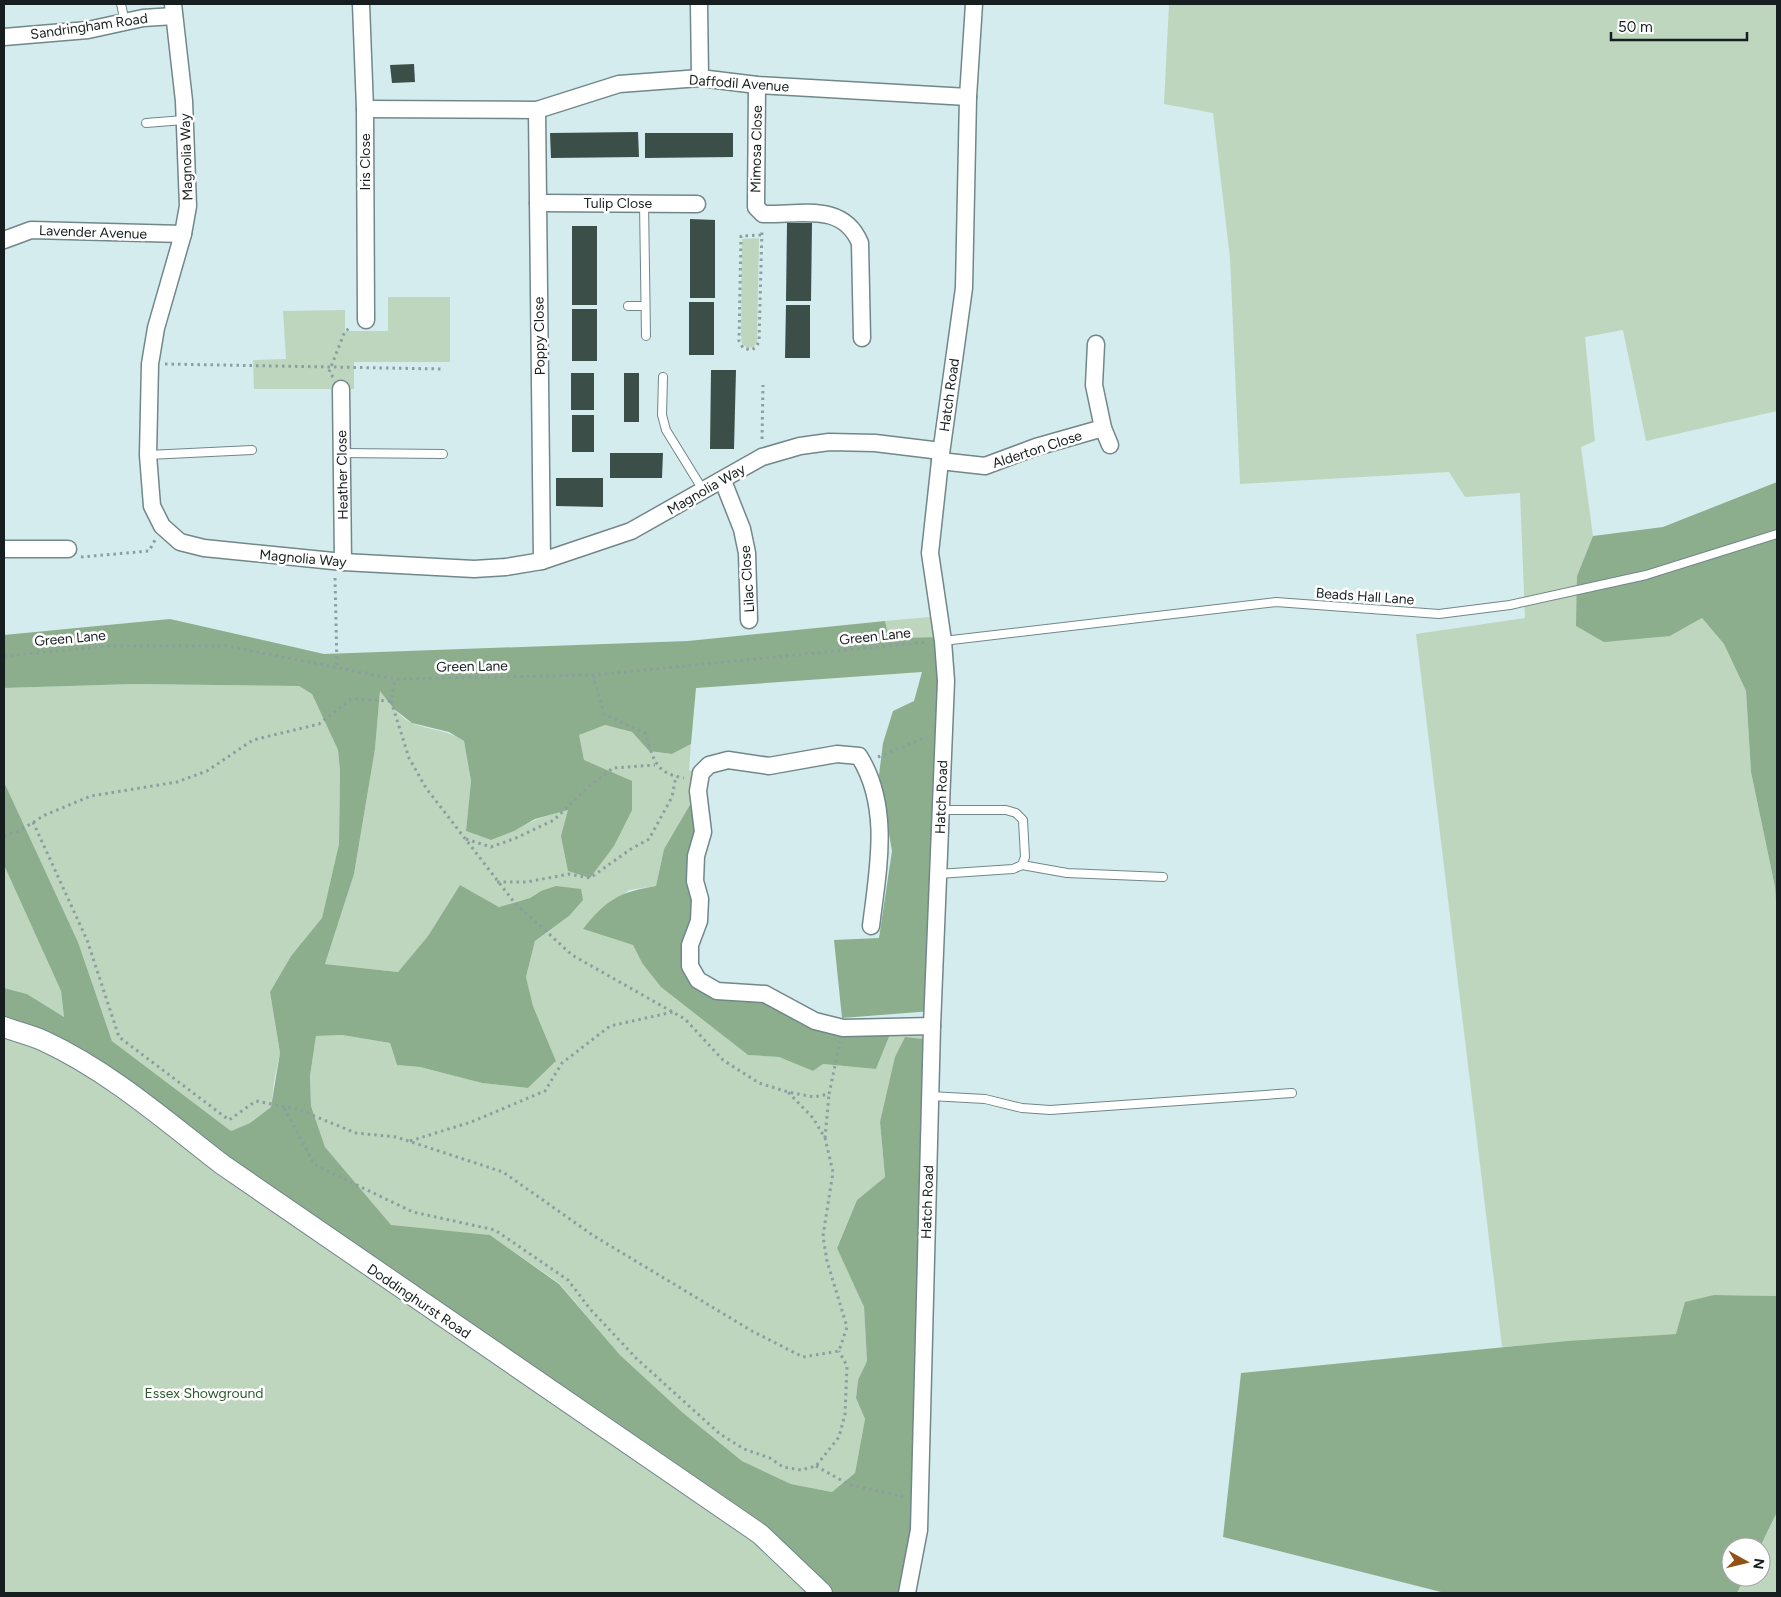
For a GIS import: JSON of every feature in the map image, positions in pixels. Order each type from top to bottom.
[{"type":"street","name":"Iris Close","points":[[361,4],[365,109],[366,320]]},
{"type":"street","points":[[699,4],[700,78]]},
{"type":"street","name":"Hatch Road","points":[[907,1593],[919,1530],[932,1026],[946,681],[944,641],[930,553],[964,288],[968,98],[974,4]]},
{"type":"street","name":"Sandringham Road","points":[[4,37],[88,30],[174,10]]},
{"type":"street","name":"Magnolia Way","points":[[174,10],[184,120],[188,206],[183,234],[156,328],[150,364],[148,455],[152,506],[162,526],[180,542],[204,548],[339,561],[474,569],[542,561],[631,532],[704,492],[762,457],[800,446],[829,442],[875,443],[941,456]]},
{"type":"street","name":"Daffodil Avenue","points":[[365,109],[537,110],[619,84],[700,78],[757,85],[968,98]]},
{"type":"street","name":"Mimosa Close","points":[[757,85],[756,207],[764,214]]},
{"type":"street","name":"Poppy Close","points":[[537,110],[542,561]]},
{"type":"street","name":"Tulip Close","points":[[538,203],[697,204]]},
{"type":"street","points":[[764,214],[829,214],[843,219],[854,229],[860,243],[862,338]]},
{"type":"street","name":"Lavender Avenue","points":[[4,240],[31,230],[183,234]]},
{"type":"street","points":[[1096,344],[1094,385],[1103,428],[1110,445]]},
{"type":"street","name":"Heather Close","points":[[339,561],[342,453],[341,389]]},
{"type":"street","name":"Alderton Close","points":[[941,456],[985,466],[1036,446],[1103,428]]},
{"type":"street","name":"Lilac Close","points":[[723,481],[742,529],[747,553],[749,620]]},
{"type":"street","points":[[4,549],[68,548]]},
{"type":"street","points":[[871,926],[878,873],[880,818],[874,788],[860,756],[837,754],[769,766],[728,760],[709,764],[701,773],[698,790],[703,832],[695,881],[700,899],[699,921],[690,945],[690,966],[698,980],[717,991],[765,994],[816,1021],[843,1028],[932,1026]]},
{"type":"street","name":"Doddinghurst Road","points":[[4,1028],[43,1041],[95,1070],[150,1108],[223,1165],[760,1534],[822,1593]]},
{"type":"lane","points":[[121,4],[125,22]]},
{"type":"lane","points":[[146,123],[184,120]]},
{"type":"lane","points":[[644,203],[646,336]]},
{"type":"lane","points":[[628,306],[645,306]]},
{"type":"lane","points":[[663,378],[662,415],[666,430],[704,492]]},
{"type":"lane","points":[[148,455],[252,450]]},
{"type":"lane","points":[[342,453],[443,454]]},
{"type":"lane","name":"Beads Hall Lane","points":[[944,641],[1276,602],[1439,614],[1510,606],[1646,574],[1777,534]]},
{"type":"lane","points":[[941,810],[1006,810],[1016,813],[1023,820],[1026,857],[1022,865]]},
{"type":"lane","points":[[938,874],[1001,871],[1022,865],[1067,873],[1163,877]]},
{"type":"lane","points":[[930,1096],[985,1099],[1022,1108],[1050,1110],[1292,1093]]},
{"type":"path","points":[[761,235],[740,236],[740,341],[743,348],[747,350],[755,348],[760,342],[761,235],[764,214]]},
{"type":"path","points":[[341,389],[329,372],[345,331],[366,320]]},
{"type":"path","points":[[150,364],[441,369]]},
{"type":"path","points":[[762,457],[763,385]]},
{"type":"path","points":[[68,548],[73,558],[149,551],[162,526]]},
{"type":"path","points":[[337,667],[339,561]]},
{"type":"path","name":"Green Lane","points":[[4,656],[109,646],[227,646],[395,679],[593,675],[944,641]]},
{"type":"path","points":[[593,675],[604,714],[645,733],[656,765],[665,773],[699,781]]},
{"type":"path","points":[[395,679],[391,702],[409,758],[426,788],[496,882],[514,902],[572,955],[685,1019],[723,1060],[759,1083],[788,1092],[814,1097],[829,1094]]},
{"type":"path","points":[[4,836],[19,831],[33,822],[91,796],[177,782],[207,771],[253,740],[318,724],[351,700],[391,702]]},
{"type":"path","points":[[863,763],[933,734]]},
{"type":"path","points":[[465,839],[491,847],[516,838],[554,820],[588,787],[614,768],[656,765]]},
{"type":"path","points":[[496,882],[527,882],[569,874],[590,878],[631,848],[649,839],[672,797],[676,776]]},
{"type":"path","points":[[33,822],[87,940],[119,1037],[229,1120],[256,1101],[283,1108],[297,1109],[356,1133],[396,1137],[503,1172],[594,1236],[752,1331],[803,1357],[839,1351]]},
{"type":"path","points":[[410,1142],[471,1122],[544,1091],[562,1063],[610,1026],[673,1012]]},
{"type":"path","points":[[283,1108],[316,1165],[413,1212],[495,1230],[568,1280],[590,1308],[637,1359],[720,1434],[744,1449],[770,1458],[783,1467],[801,1470],[816,1466],[839,1437],[845,1414],[847,1366],[839,1351],[847,1327],[827,1261],[822,1236],[833,1172],[825,1138],[829,1094],[843,1028]]},
{"type":"path","points":[[788,1092],[812,1118],[825,1138]]},
{"type":"path","points":[[816,1466],[848,1484],[920,1500]]},
{"type":"green space","points":[[1169,4],[1777,4],[1777,411],[1646,441],[1623,330],[1585,337],[1595,441],[1581,447],[1593,536],[1577,576],[1670,636],[1702,618],[1724,644],[1746,691],[1751,772],[1775,887],[1777,914],[1777,1296],[1714,1295],[1677,1334],[1502,1347],[1416,634],[1525,618],[1520,493],[1465,497],[1449,472],[1240,484],[1230,258],[1213,113],[1164,104]]},
{"type":"green space","points":[[759,238],[757,341],[754,347],[748,348],[742,344],[741,336],[742,239]]},
{"type":"green space","points":[[388,297],[450,297],[450,362],[354,362],[354,389],[254,389],[253,360],[286,359],[283,311],[345,310],[345,331],[388,331]]},
{"type":"green space","points":[[1777,482],[1777,914],[1775,887],[1751,772],[1746,691],[1724,644],[1702,618],[1670,636],[1604,642],[1576,626],[1577,576],[1593,536],[1663,527]]},
{"type":"green space","points":[[940,616],[943,637],[889,638],[885,621]]},
{"type":"green space","points":[[170,619],[324,654],[688,641],[885,621],[889,638],[943,637],[932,1011],[842,1018],[834,940],[879,938],[892,851],[879,775],[883,743],[893,711],[914,701],[922,672],[696,688],[691,744],[672,754],[649,751],[632,732],[605,725],[579,735],[584,760],[632,781],[632,810],[614,846],[590,878],[568,871],[561,836],[568,810],[535,819],[514,831],[491,840],[466,831],[471,781],[464,741],[449,732],[412,723],[394,709],[380,691],[375,749],[354,874],[325,964],[398,972],[428,936],[460,885],[499,907],[530,898],[541,891],[556,886],[581,889],[583,900],[569,916],[535,941],[526,977],[533,1006],[556,1061],[528,1088],[482,1083],[420,1067],[397,1065],[390,1043],[342,1035],[316,1036],[310,1076],[311,1106],[325,1147],[391,1225],[490,1235],[559,1284],[620,1355],[682,1412],[742,1461],[791,1484],[832,1492],[855,1473],[865,1419],[856,1398],[858,1380],[867,1361],[864,1307],[837,1248],[857,1200],[885,1177],[880,1122],[895,1057],[905,1037],[931,1040],[922,1367],[907,1593],[822,1593],[760,1534],[150,1108],[4,1027],[4,988],[27,994],[64,1017],[61,991],[4,865],[4,782],[78,942],[112,1041],[231,1131],[250,1123],[271,1107],[280,1053],[270,992],[291,956],[322,918],[339,844],[340,771],[338,750],[312,694],[299,686],[134,684],[4,688],[4,635]]},
{"type":"green space","points":[[134,684],[299,686],[312,694],[338,750],[340,771],[339,844],[322,919],[291,956],[270,992],[280,1053],[271,1107],[250,1123],[231,1131],[112,1041],[78,942],[4,782],[4,688]]},
{"type":"green space","points":[[380,690],[402,717],[419,726],[451,734],[464,741],[471,781],[466,831],[491,840],[538,819],[569,809],[561,836],[584,760],[578,735],[605,725],[632,732],[649,751],[672,754],[691,744],[689,770],[701,775],[698,791],[664,849],[656,886],[629,890],[583,929],[633,945],[642,963],[659,984],[748,1055],[779,1057],[813,1071],[823,1064],[876,1069],[893,1027],[932,1026],[880,1122],[885,1177],[857,1200],[837,1247],[864,1307],[867,1361],[858,1380],[856,1398],[865,1419],[855,1473],[832,1492],[791,1484],[742,1461],[682,1412],[620,1355],[559,1283],[490,1235],[391,1226],[325,1147],[311,1106],[310,1076],[316,1036],[342,1035],[390,1043],[397,1065],[420,1067],[482,1083],[528,1088],[556,1061],[533,1006],[526,977],[535,941],[569,916],[541,891],[530,898],[499,907],[460,885],[428,936],[398,972],[325,964],[354,874],[375,749]]},
{"type":"green space","points":[[698,791],[690,945],[698,980],[765,994],[815,1021],[893,1027],[876,1069],[823,1064],[813,1071],[779,1057],[748,1055],[661,987],[642,963],[633,945],[583,929],[606,904],[614,899],[632,891],[656,886],[664,849]]},
{"type":"green space","points":[[4,865],[61,991],[64,1017],[27,994],[4,988]]},
{"type":"green space","name":"Essex Showground","points":[[4,1028],[43,1041],[760,1534],[822,1593],[4,1593]]},
{"type":"green space","points":[[1714,1295],[1777,1296],[1777,1512],[1765,1537],[1721,1537],[1721,1587],[1740,1587],[1737,1593],[1445,1593],[1223,1537],[1241,1373],[1568,1341],[1676,1334],[1685,1302]]},
{"type":"green space","points":[[1777,1512],[1777,1593],[1737,1593],[1740,1587],[1771,1587],[1771,1537],[1765,1537]]},
{"type":"building","points":[[414,64],[415,82],[392,83],[390,65]]},
{"type":"building","points":[[638,132],[639,157],[551,158],[550,133]]},
{"type":"building","points":[[645,133],[733,133],[733,157],[645,158]]},
{"type":"building","points":[[690,219],[715,220],[715,298],[690,298]]},
{"type":"building","points":[[787,223],[812,223],[811,301],[786,301]]},
{"type":"building","points":[[572,226],[597,226],[597,305],[572,305]]},
{"type":"building","points":[[689,302],[714,302],[714,355],[689,355]]},
{"type":"building","points":[[786,305],[810,305],[810,358],[785,358]]},
{"type":"building","points":[[572,309],[597,309],[597,361],[572,361]]},
{"type":"building","points":[[711,370],[736,370],[734,449],[710,449]]},
{"type":"building","points":[[571,373],[594,373],[594,410],[571,410]]},
{"type":"building","points":[[624,373],[639,373],[639,422],[624,422]]},
{"type":"building","points":[[572,415],[594,415],[594,452],[572,452]]},
{"type":"building","points":[[610,453],[663,453],[662,478],[610,478]]},
{"type":"building","points":[[556,478],[603,478],[603,507],[556,506]]}]
